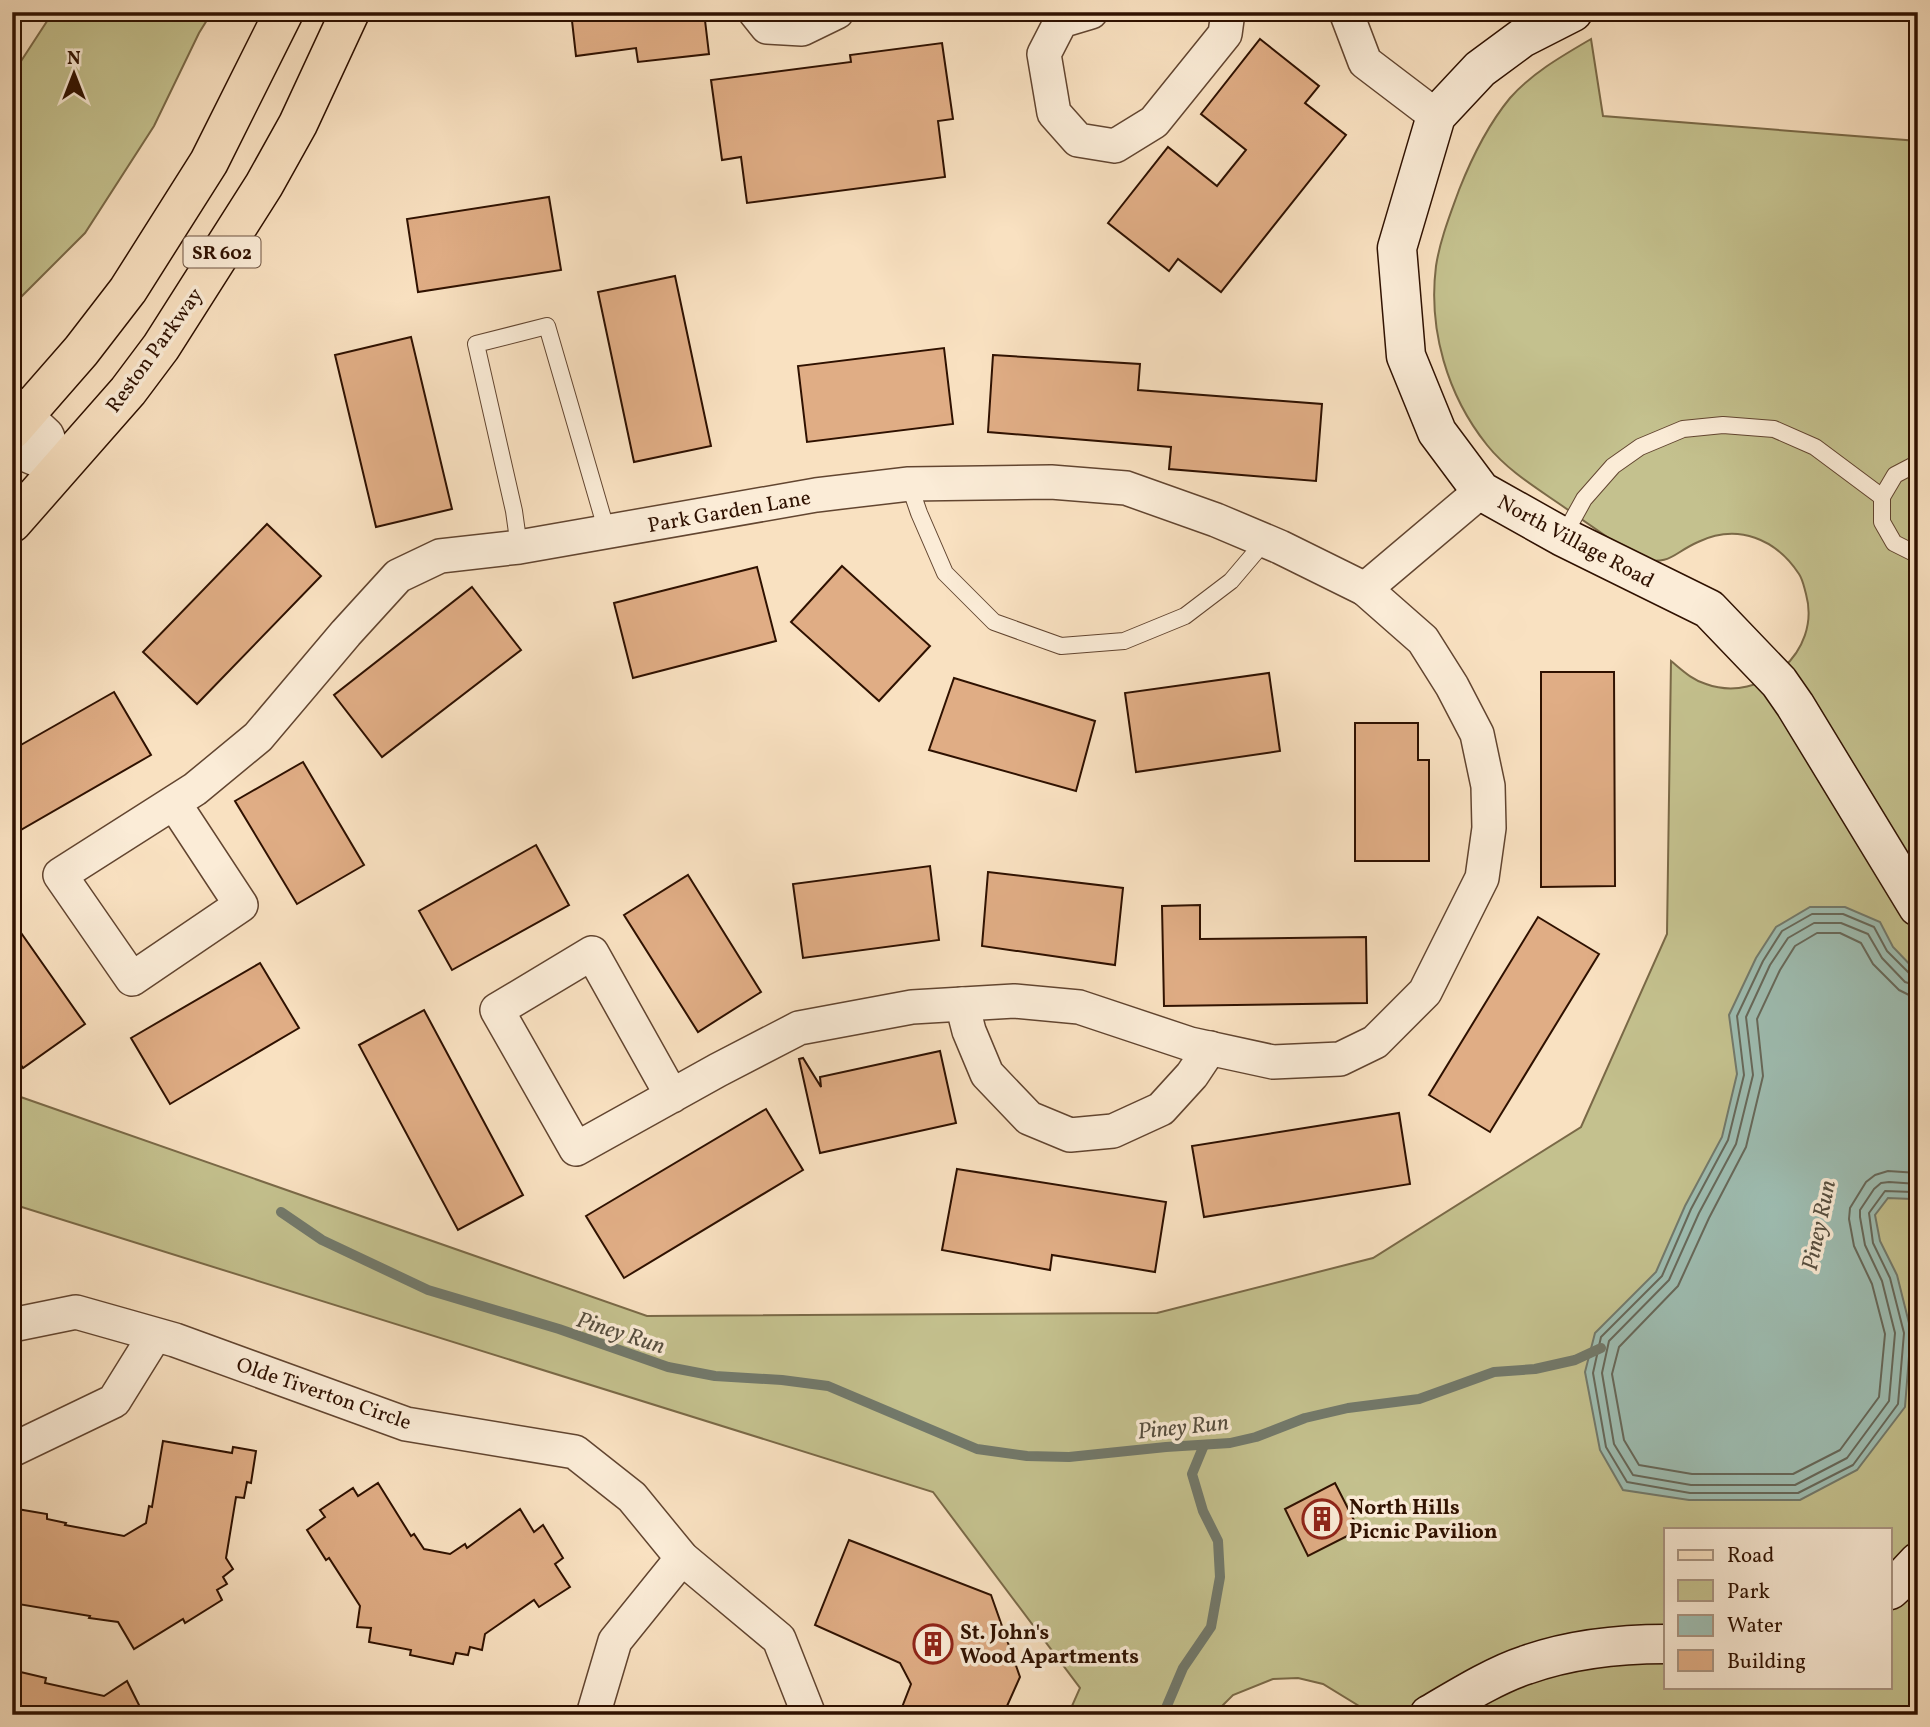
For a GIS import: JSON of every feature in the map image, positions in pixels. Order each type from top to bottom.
[{"type":"main road","name":"SR 602","points":[[16,424],[80,351],[128,290],[209,162],[284,12]]},
{"type":"main road","name":"Reston Parkway","points":[[12,523],[128,391],[208,276],[298,124],[350,12]]},
{"type":"street","points":[[755,12],[768,27],[802,29],[837,12]]},
{"type":"street","points":[[1091,12],[1061,21],[1044,54],[1054,113],[1078,140],[1115,146],[1154,122],[1225,34],[1228,12]]},
{"type":"street","points":[[1346,12],[1365,62],[1436,116]]},
{"type":"street","name":"North Village Road","points":[[1573,12],[1522,38],[1480,69],[1436,116],[1397,248],[1406,356],[1437,432],[1481,491],[1563,537],[1709,609],[1779,682],[1918,907]]},
{"type":"street","points":[[16,424],[47,435],[59,469]]},
{"type":"street","name":"Park Garden Lane","points":[[174,803],[241,905],[132,979],[60,875],[195,789],[258,737],[398,576],[440,556],[519,547],[816,495],[909,484],[1051,482],[1126,488],[1216,520],[1265,541],[1365,589],[1423,640],[1452,686],[1477,734],[1488,786],[1489,828],[1482,878],[1425,992],[1375,1042],[1340,1059],[1273,1062],[1190,1044],[1079,1007],[1014,1001],[912,1007],[799,1028],[576,1149],[497,1010],[592,953],[671,1096]]},
{"type":"street","points":[[1365,589],[1481,491]]},
{"type":"street","points":[[962,1004],[969,1031],[987,1074],[1029,1118],[1070,1135],[1113,1130],[1161,1109],[1192,1075],[1210,1048]]},
{"type":"street","name":"Olde Tiverton Circle","points":[[12,1325],[76,1312],[188,1345],[406,1424],[575,1452],[632,1497],[682,1558],[779,1639],[809,1715]]},
{"type":"street","points":[[12,1450],[114,1401],[155,1335]]},
{"type":"street","points":[[593,1715],[615,1641],[682,1558]]},
{"type":"street","points":[[1892,1588],[1918,1562]]},
{"type":"street","points":[[1429,1715],[1524,1665],[1580,1650],[1664,1644]]},
{"type":"lane","points":[[519,547],[514,511],[476,344],[547,326],[607,532]]},
{"type":"lane","points":[[1563,537],[1584,499],[1613,466],[1640,447],[1683,429],[1723,425],[1774,429],[1815,447],[1882,497]]},
{"type":"lane","points":[[1918,463],[1895,475],[1882,497],[1882,522],[1894,543],[1918,555]]},
{"type":"lane","points":[[909,484],[945,573],[994,622],[1060,646],[1124,641],[1185,616],[1231,581],[1265,541]]},
{"type":"green space","points":[[53,12],[212,12],[154,126],[85,233],[20,298],[12,299],[12,75]]},
{"type":"green space","points":[[1591,39],[1603,116],[1918,141],[1918,1715],[1366,1715],[1359,1706],[1323,1684],[1298,1678],[1273,1679],[1233,1695],[1213,1715],[1068,1715],[1080,1688],[933,1492],[12,1204],[12,1094],[647,1316],[1157,1313],[1373,1258],[1581,1127],[1667,934],[1671,661],[1706,684],[1727,688],[1747,687],[1766,680],[1783,668],[1796,653],[1805,635],[1809,615],[1799,574],[1779,552],[1755,538],[1727,534],[1713,536],[1659,561],[1639,559],[1531,485],[1503,462],[1473,426],[1451,383],[1438,337],[1434,290],[1436,266],[1446,228],[1469,166],[1494,120],[1519,89],[1558,59]]},
{"type":"water","points":[[1810,907],[1845,907],[1880,922],[1893,947],[1918,973],[1918,1204],[1912,1199],[1888,1198],[1875,1215],[1880,1241],[1897,1275],[1911,1331],[1905,1407],[1857,1470],[1800,1500],[1689,1500],[1623,1490],[1600,1450],[1585,1372],[1595,1333],[1656,1272],[1685,1206],[1722,1137],[1737,1074],[1729,1015],[1756,958],[1776,927]]},
{"type":"building","points":[[571,12],[704,12],[709,54],[638,62],[636,48],[576,56]]},
{"type":"building","points":[[1260,39],[1319,86],[1305,103],[1346,135],[1221,292],[1178,259],[1169,271],[1108,223],[1168,147],[1217,186],[1246,150],[1201,114]]},
{"type":"building","points":[[942,43],[953,119],[938,121],[945,177],[747,203],[741,157],[722,160],[711,80],[851,62],[850,55]]},
{"type":"building","points":[[549,197],[561,270],[418,292],[407,219]]},
{"type":"building","points":[[675,276],[711,446],[634,462],[598,292]]},
{"type":"building","points":[[411,337],[452,509],[376,527],[335,355]]},
{"type":"building","points":[[944,348],[953,424],[807,442],[798,366]]},
{"type":"building","points":[[993,355],[1140,364],[1138,390],[1322,404],[1316,481],[1169,469],[1171,447],[988,432]]},
{"type":"building","points":[[267,524],[321,576],[197,704],[143,652]]},
{"type":"building","points":[[842,566],[930,646],[879,701],[791,622]]},
{"type":"building","points":[[757,567],[776,641],[633,678],[614,603]]},
{"type":"building","points":[[472,587],[521,650],[382,757],[334,695]]},
{"type":"building","points":[[1541,672],[1614,672],[1615,886],[1541,887]]},
{"type":"building","points":[[1269,673],[1280,751],[1136,772],[1125,693]]},
{"type":"building","points":[[954,678],[1095,721],[1076,791],[929,750]]},
{"type":"building","points":[[114,692],[151,755],[12,835],[12,750]]},
{"type":"building","points":[[1355,723],[1418,723],[1418,760],[1429,760],[1429,861],[1355,861]]},
{"type":"building","points":[[303,762],[364,865],[297,904],[235,801]]},
{"type":"building","points":[[536,845],[569,905],[452,970],[419,911]]},
{"type":"building","points":[[930,866],[939,940],[803,958],[793,884]]},
{"type":"building","points":[[988,872],[1123,888],[1115,965],[982,946]]},
{"type":"building","points":[[688,875],[761,992],[698,1032],[624,915]]},
{"type":"building","points":[[1200,905],[1200,939],[1366,937],[1367,1003],[1164,1006],[1162,906]]},
{"type":"building","points":[[1538,917],[1599,954],[1490,1132],[1429,1095]]},
{"type":"building","points":[[12,920],[85,1024],[23,1068],[12,1052]]},
{"type":"building","points":[[260,963],[299,1028],[170,1104],[131,1038]]},
{"type":"building","points":[[424,1010],[523,1195],[458,1230],[359,1045]]},
{"type":"building","points":[[940,1051],[956,1123],[820,1153],[799,1059],[803,1058],[821,1087],[820,1077]]},
{"type":"building","points":[[766,1109],[803,1170],[624,1278],[586,1216]]},
{"type":"building","points":[[1399,1113],[1410,1184],[1204,1217],[1192,1146]]},
{"type":"building","points":[[957,1169],[1166,1202],[1155,1272],[1052,1255],[1050,1270],[942,1250]]},
{"type":"building","points":[[163,1441],[232,1453],[233,1447],[256,1451],[251,1483],[247,1482],[244,1498],[236,1497],[226,1558],[233,1569],[223,1577],[227,1584],[217,1590],[222,1600],[185,1623],[183,1619],[134,1649],[118,1622],[12,1603],[12,1557],[16,1533],[13,1533],[17,1509],[47,1514],[47,1519],[66,1523],[65,1525],[124,1536],[146,1523],[149,1506],[152,1507]]},
{"type":"building","points":[[378,1483],[411,1536],[414,1534],[424,1549],[450,1554],[465,1544],[467,1548],[520,1509],[534,1532],[543,1525],[563,1558],[555,1564],[570,1587],[539,1607],[534,1600],[485,1634],[482,1650],[470,1647],[468,1655],[456,1653],[453,1664],[410,1655],[411,1650],[369,1642],[371,1628],[357,1627],[360,1606],[307,1530],[325,1517],[320,1510],[353,1488],[358,1496]]},
{"type":"building","name":"North Hills Picnic Pavilion","points":[[1335,1483],[1359,1530],[1308,1556],[1285,1509]]},
{"type":"building","name":"St. John's Wood Apartments","points":[[849,1540],[991,1595],[1020,1677],[1003,1715],[899,1715],[911,1684],[900,1663],[815,1625]]},
{"type":"building","points":[[12,1670],[46,1678],[45,1683],[104,1696],[127,1681],[144,1715],[12,1715]]},
{"type":"waterway","name":"Piney Run","points":[[281,1212],[322,1240],[428,1290],[559,1329],[668,1367],[715,1376],[828,1386],[977,1449],[1027,1456],[1069,1457],[1230,1443],[1256,1437],[1305,1418],[1348,1408],[1419,1399],[1494,1372],[1535,1369],[1575,1360],[1601,1348]]},
{"type":"waterway","points":[[1163,1715],[1183,1668],[1211,1627],[1220,1577],[1218,1541],[1203,1511],[1192,1474],[1204,1445]]},
{"type":"place","name":"North Hills Picnic Pavilion","points":[[1322,1519]]},
{"type":"place","name":"St. John's Wood Apartments","points":[[933,1644]]}]
